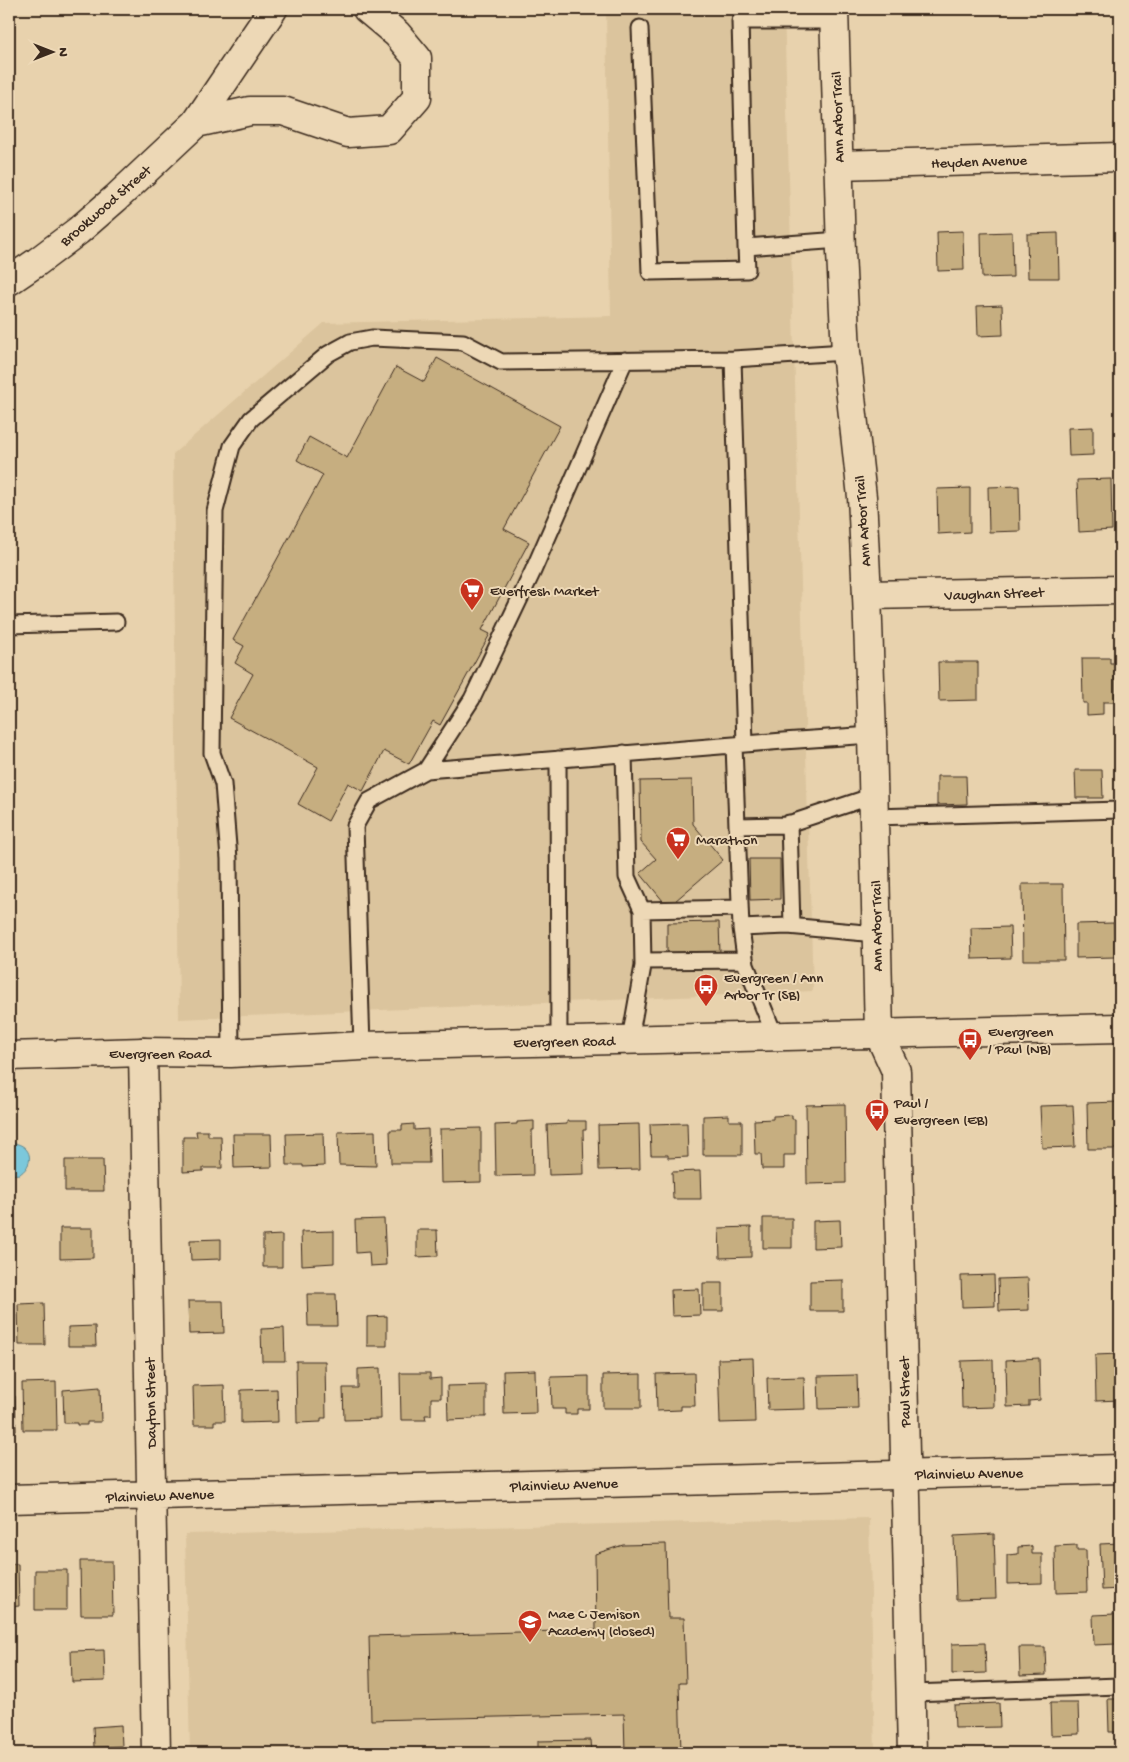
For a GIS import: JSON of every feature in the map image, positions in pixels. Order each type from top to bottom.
[{"type":"street","name":"Brookwood Street","points":[[9,281],[38,262],[78,231],[196,123],[273,9]]},
{"type":"street","points":[[196,123],[250,111],[283,111],[348,132],[390,130],[416,98],[416,58],[397,34],[366,9]]},
{"type":"street","name":"Ann Arbor Trail","points":[[834,15],[840,240],[846,352],[862,497],[867,595],[879,1034]]},
{"type":"street","name":"Heyden Avenue","points":[[838,165],[1120,157]]},
{"type":"street","name":"Vaughan Street","points":[[867,595],[1120,590]]},
{"type":"street","name":"Evergreen Road","points":[[9,1056],[143,1052],[231,1053],[362,1046],[1120,1028]]},
{"type":"street","name":"Paul Street","points":[[879,1034],[896,1070],[912,1753]]},
{"type":"street","name":"Dayton Street","points":[[143,1052],[156,1753]]},
{"type":"street","name":"Plainview Avenue","points":[[9,1499],[1120,1469]]},
{"type":"lane","points":[[640,28],[650,272],[747,270],[740,21],[834,15]]},
{"type":"lane","points":[[746,247],[840,240]]},
{"type":"lane","points":[[231,1053],[229,859],[222,784],[212,753],[215,511],[232,446],[252,419],[328,354],[350,342],[372,338],[462,342],[502,362],[733,359],[846,352]]},
{"type":"lane","points":[[733,359],[739,744],[737,826],[740,928],[745,960],[775,1036]]},
{"type":"lane","points":[[426,770],[472,699],[533,571],[625,360]]},
{"type":"lane","points":[[9,625],[116,622]]},
{"type":"lane","points":[[362,1046],[355,826],[369,801],[426,770],[739,744],[872,736]]},
{"type":"lane","points":[[624,753],[627,877],[642,910],[643,961],[630,1039]]},
{"type":"lane","points":[[558,759],[559,1041]]},
{"type":"lane","points":[[737,826],[785,825],[874,807],[1120,810]]},
{"type":"lane","points":[[789,824],[792,926]]},
{"type":"lane","points":[[642,910],[739,908]]},
{"type":"lane","points":[[740,928],[792,926],[876,934]]},
{"type":"lane","points":[[643,961],[745,960]]},
{"type":"lane","points":[[910,1693],[1120,1686]]},
{"type":"shaded area","points":[[606,9],[784,9],[813,991],[179,1019],[173,454],[324,323],[611,316]]},
{"type":"shaded area","name":"Mae C Jemison Academy (closed)","points":[[869,1518],[875,1753],[190,1753],[185,1534]]},
{"type":"water","points":[[9,1143],[22,1146],[29,1154],[28,1164],[20,1174],[9,1175]]},
{"type":"building","points":[[963,231],[964,270],[938,271],[937,232]]},
{"type":"building","points":[[1012,232],[1013,277],[982,278],[981,233]]},
{"type":"building","points":[[1058,233],[1059,278],[1028,278],[1027,234]]},
{"type":"building","points":[[1002,305],[1003,335],[978,336],[977,306]]},
{"type":"building","points":[[437,358],[560,426],[504,529],[529,542],[482,630],[490,634],[440,725],[433,721],[409,764],[384,751],[363,791],[348,783],[328,821],[298,804],[318,767],[229,718],[253,674],[235,663],[244,646],[233,640],[323,475],[297,460],[309,437],[347,458],[396,367],[424,382]]},
{"type":"building","points":[[1093,427],[1093,455],[1069,456],[1068,428]]},
{"type":"building","points":[[1111,479],[1112,530],[1079,532],[1077,480]]},
{"type":"building","points":[[1019,486],[1020,531],[989,532],[988,487]]},
{"type":"building","points":[[970,488],[970,532],[938,534],[937,489]]},
{"type":"building","points":[[1082,658],[1110,658],[1110,663],[1115,663],[1115,702],[1103,702],[1103,714],[1087,715],[1087,703],[1083,703]]},
{"type":"building","points":[[938,662],[978,662],[978,700],[939,701]]},
{"type":"building","points":[[1075,770],[1102,770],[1103,798],[1076,798]]},
{"type":"building","points":[[937,776],[966,776],[967,804],[937,805]]},
{"type":"building","points":[[692,780],[693,824],[723,860],[668,907],[640,873],[656,859],[641,842],[640,781]]},
{"type":"building","points":[[749,859],[780,859],[780,899],[750,900]]},
{"type":"building","points":[[1022,884],[1063,884],[1064,960],[1023,960]]},
{"type":"building","points":[[719,922],[720,954],[667,955],[667,923]]},
{"type":"building","points":[[1114,923],[1115,957],[1076,958],[1076,924]]},
{"type":"building","points":[[1010,927],[1011,958],[972,959],[971,928]]},
{"type":"building","points":[[1119,1102],[1120,1149],[1088,1149],[1087,1103]]},
{"type":"building","points":[[845,1104],[846,1183],[807,1184],[806,1105]]},
{"type":"building","points":[[1073,1105],[1075,1147],[1042,1148],[1040,1106]]},
{"type":"building","points":[[729,1115],[729,1121],[742,1121],[742,1155],[703,1155],[703,1116]]},
{"type":"building","points":[[792,1115],[792,1119],[795,1119],[795,1155],[784,1155],[784,1169],[762,1169],[761,1154],[755,1154],[754,1120]]},
{"type":"building","points":[[534,1121],[534,1130],[532,1130],[533,1175],[496,1176],[495,1125]]},
{"type":"building","points":[[567,1121],[586,1121],[586,1130],[583,1130],[584,1174],[549,1175],[547,1125],[567,1124]]},
{"type":"building","points":[[687,1123],[688,1157],[668,1158],[668,1155],[651,1155],[650,1124]]},
{"type":"building","points":[[414,1124],[414,1130],[428,1129],[429,1163],[391,1163],[390,1130],[402,1130],[402,1125]]},
{"type":"building","points":[[639,1124],[640,1169],[599,1170],[598,1125]]},
{"type":"building","points":[[481,1128],[481,1182],[441,1183],[440,1129]]},
{"type":"building","points":[[196,1131],[208,1131],[208,1136],[221,1136],[222,1168],[203,1168],[203,1171],[183,1172],[183,1137],[197,1137]]},
{"type":"building","points":[[375,1131],[376,1166],[339,1165],[338,1132]]},
{"type":"building","points":[[323,1133],[324,1166],[303,1167],[303,1165],[287,1165],[286,1134]]},
{"type":"building","points":[[233,1134],[271,1134],[272,1167],[234,1168]]},
{"type":"building","points":[[65,1160],[103,1160],[104,1191],[65,1191]]},
{"type":"building","points":[[700,1171],[701,1199],[673,1199],[672,1172]]},
{"type":"building","points":[[763,1218],[792,1218],[792,1248],[763,1248]]},
{"type":"building","points":[[384,1219],[386,1265],[370,1266],[369,1252],[356,1253],[355,1220]]},
{"type":"building","points":[[840,1220],[841,1247],[813,1248],[813,1221]]},
{"type":"building","points":[[751,1227],[751,1257],[720,1258],[719,1228]]},
{"type":"building","points":[[60,1228],[93,1228],[93,1258],[60,1259]]},
{"type":"building","points":[[417,1230],[437,1230],[438,1256],[417,1257]]},
{"type":"building","points":[[334,1231],[334,1263],[302,1265],[301,1232]]},
{"type":"building","points":[[282,1235],[282,1267],[263,1267],[263,1236]]},
{"type":"building","points":[[221,1239],[221,1259],[191,1260],[190,1240]]},
{"type":"building","points":[[994,1275],[995,1306],[962,1307],[961,1276]]},
{"type":"building","points":[[1028,1278],[1029,1310],[999,1311],[998,1279]]},
{"type":"building","points":[[843,1280],[843,1311],[810,1311],[810,1281]]},
{"type":"building","points":[[703,1283],[723,1283],[723,1311],[703,1311]]},
{"type":"building","points":[[699,1289],[700,1315],[672,1316],[671,1290]]},
{"type":"building","points":[[307,1294],[336,1294],[337,1326],[308,1326]]},
{"type":"building","points":[[188,1301],[223,1301],[224,1333],[189,1334]]},
{"type":"building","points":[[44,1303],[45,1345],[19,1345],[18,1304]]},
{"type":"building","points":[[387,1316],[387,1346],[367,1346],[367,1317]]},
{"type":"building","points":[[95,1326],[96,1346],[68,1346],[68,1327]]},
{"type":"building","points":[[284,1328],[285,1361],[262,1361],[261,1329]]},
{"type":"building","points":[[1120,1354],[1120,1400],[1096,1401],[1095,1355]]},
{"type":"building","points":[[753,1358],[755,1422],[720,1423],[718,1359]]},
{"type":"building","points":[[1039,1358],[1040,1400],[1029,1401],[1029,1406],[1007,1407],[1006,1360]]},
{"type":"building","points":[[993,1360],[994,1407],[962,1408],[961,1361]]},
{"type":"building","points":[[296,1361],[325,1361],[326,1418],[321,1418],[321,1422],[297,1423]]},
{"type":"building","points":[[380,1368],[381,1419],[344,1420],[343,1388],[358,1388],[358,1369]]},
{"type":"building","points":[[535,1370],[536,1413],[504,1414],[503,1371]]},
{"type":"building","points":[[400,1373],[430,1373],[430,1379],[441,1378],[441,1398],[431,1398],[431,1415],[425,1415],[426,1420],[401,1420]]},
{"type":"building","points":[[694,1373],[695,1406],[681,1406],[681,1410],[657,1411],[656,1374]]},
{"type":"building","points":[[641,1374],[641,1408],[603,1408],[603,1375]]},
{"type":"building","points":[[857,1375],[858,1408],[819,1409],[818,1376]]},
{"type":"building","points":[[589,1376],[589,1409],[577,1409],[577,1414],[565,1414],[565,1409],[552,1409],[551,1377]]},
{"type":"building","points":[[804,1377],[805,1409],[768,1410],[767,1378]]},
{"type":"building","points":[[56,1382],[57,1430],[23,1430],[22,1383]]},
{"type":"building","points":[[224,1385],[225,1421],[214,1421],[214,1425],[194,1425],[193,1386]]},
{"type":"building","points":[[486,1385],[486,1417],[448,1420],[447,1386]]},
{"type":"building","points":[[100,1387],[101,1422],[87,1422],[87,1425],[64,1423],[63,1390]]},
{"type":"building","points":[[277,1389],[278,1422],[241,1423],[241,1390]]},
{"type":"building","points":[[15,1396],[16,1431],[9,1431],[9,1397]]},
{"type":"building","points":[[994,1534],[996,1599],[956,1600],[954,1536]]},
{"type":"building","points":[[1120,1543],[1120,1589],[1102,1590],[1100,1544]]},
{"type":"building","points":[[666,1544],[668,1618],[684,1618],[686,1683],[679,1683],[681,1753],[625,1753],[624,1714],[371,1720],[369,1636],[596,1630],[595,1554],[623,1545]]},
{"type":"building","points":[[1077,1545],[1077,1550],[1086,1550],[1087,1592],[1056,1593],[1055,1546]]},
{"type":"building","points":[[1032,1546],[1032,1554],[1042,1554],[1042,1583],[1007,1584],[1007,1555],[1018,1554],[1018,1547]]},
{"type":"building","points":[[80,1561],[112,1561],[113,1615],[81,1615]]},
{"type":"building","points":[[9,1564],[18,1564],[19,1606],[9,1607]]},
{"type":"building","points":[[35,1570],[67,1570],[67,1610],[35,1610]]},
{"type":"building","points":[[1115,1614],[1116,1644],[1094,1645],[1093,1615]]},
{"type":"building","points":[[985,1643],[986,1673],[952,1674],[952,1644]]},
{"type":"building","points":[[1019,1647],[1045,1647],[1046,1675],[1020,1676]]},
{"type":"building","points":[[104,1650],[105,1681],[72,1682],[71,1651]]},
{"type":"building","points":[[1108,1699],[1120,1699],[1120,1732],[1109,1732]]},
{"type":"building","points":[[999,1703],[1000,1727],[955,1728],[954,1705]]},
{"type":"building","points":[[1050,1703],[1078,1703],[1079,1734],[1051,1735]]},
{"type":"building","points":[[121,1725],[122,1746],[94,1747],[93,1727]]},
{"type":"building","points":[[591,1740],[592,1753],[538,1753],[538,1741]]},
{"type":"place","name":"Everfresh Market","points":[[472,611]]},
{"type":"place","name":"Marathon","points":[[678,860]]},
{"type":"place","name":"Evergreen / Ann Arbor Tr (SB)","points":[[706,1007]]},
{"type":"place","name":"Evergreen / Paul (NB)","points":[[970,1061]]},
{"type":"place","name":"Paul / Evergreen (EB)","points":[[877,1132]]},
{"type":"place","name":"Mae C Jemison Academy (closed)","points":[[530,1643]]}]
